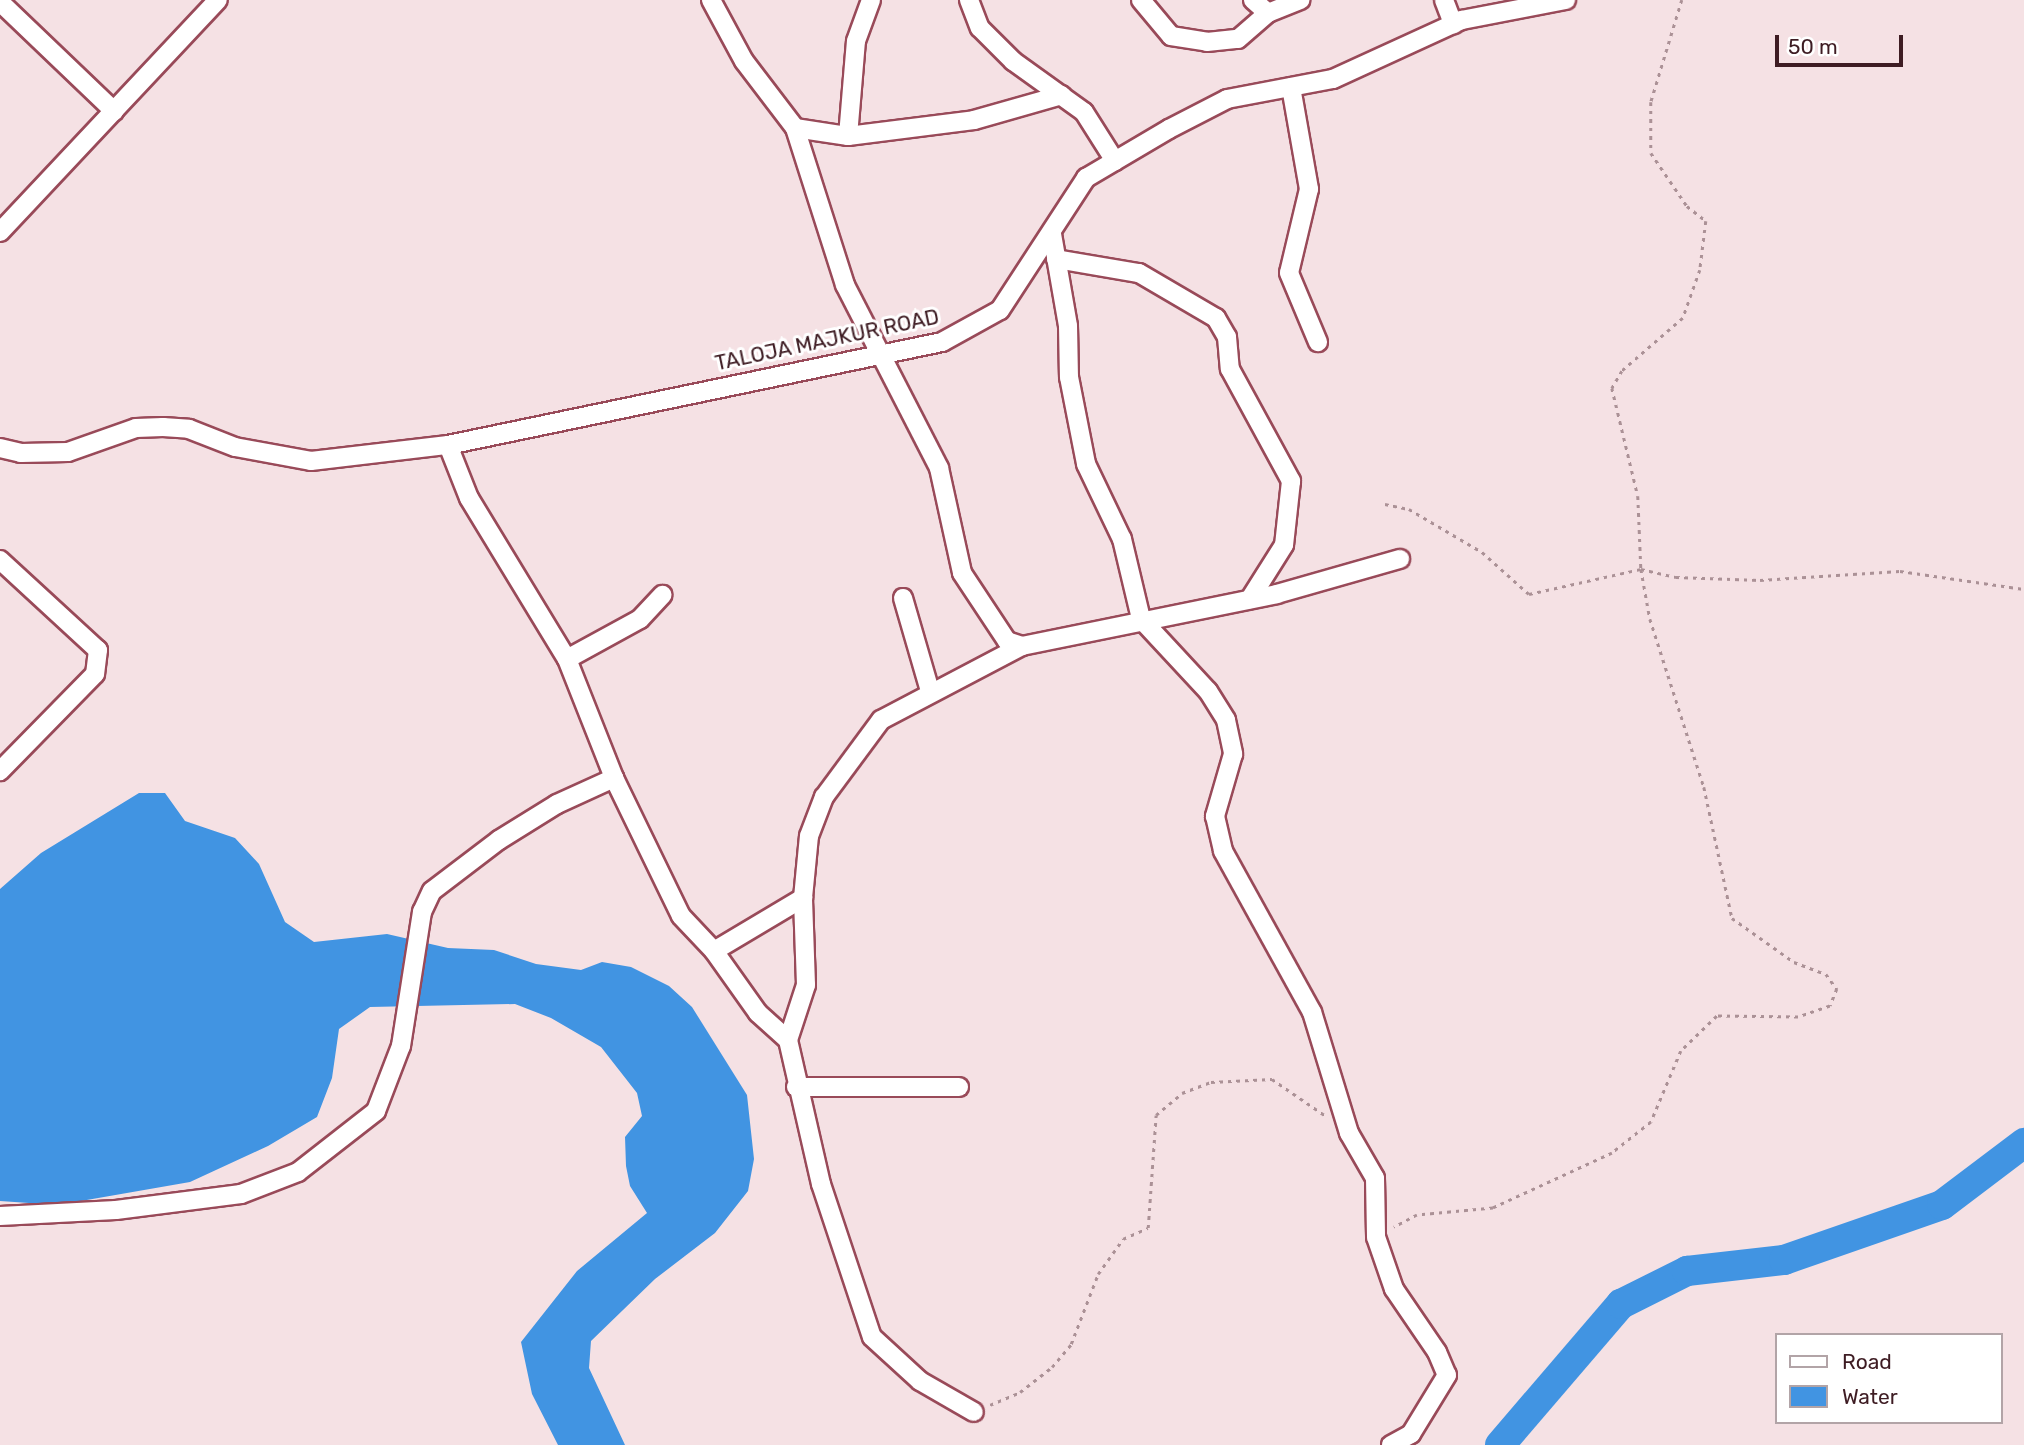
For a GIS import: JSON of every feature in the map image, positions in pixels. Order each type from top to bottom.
[{"type":"street","points":[[0,232],[218,0]]},
{"type":"street","points":[[712,0],[744,61],[794,128],[845,285],[939,468],[962,573],[1007,641],[1022,646]]},
{"type":"street","points":[[848,136],[856,41],[872,0]]},
{"type":"street","points":[[969,0],[980,28],[1013,61],[1084,112],[1115,161]]},
{"type":"street","points":[[1141,0],[1171,36],[1207,42],[1238,39],[1268,13],[1300,0]]},
{"type":"street","points":[[1253,0],[1268,13]]},
{"type":"street","points":[[1444,0],[1453,24]]},
{"type":"street","name":"TALOJA MAJKUR ROAD","points":[[0,448],[21,453],[68,452],[136,428],[163,427],[189,429],[235,447],[311,461],[448,444],[943,342],[1000,310],[1086,178],[1227,99],[1333,79],[1453,24],[1512,7],[1566,0]]},
{"type":"street","points":[[0,2],[114,111]]},
{"type":"street","points":[[1291,87],[1309,189],[1289,273],[1318,342]]},
{"type":"street","points":[[794,128],[848,136],[974,120],[1062,94]]},
{"type":"street","points":[[1052,234],[1068,326],[1069,377],[1086,464],[1122,540],[1141,619],[1208,691],[1226,720],[1233,754],[1215,816],[1223,851],[1312,1012],[1349,1133],[1375,1178],[1379,1200],[1376,1237],[1394,1289],[1437,1352],[1447,1376],[1411,1434],[1391,1445]]},
{"type":"street","points":[[1056,259],[1139,273],[1216,318],[1227,337],[1230,369],[1290,481],[1284,545],[1250,599]]},
{"type":"street","points":[[448,444],[475,508],[566,659],[614,778],[681,916],[714,951],[758,1013],[788,1040]]},
{"type":"street","points":[[974,1412],[920,1381],[872,1337],[840,1246],[796,1087],[788,1040],[806,985],[803,898],[809,836],[824,797],[881,720],[930,691],[1022,646],[1141,619],[1250,599],[1400,559]]},
{"type":"street","points":[[0,560],[98,650],[95,674],[0,771]]},
{"type":"street","points":[[566,659],[640,619],[662,595]]},
{"type":"street","points":[[903,598],[930,691]]},
{"type":"street","points":[[0,1216],[116,1210],[240,1194],[298,1172],[376,1111],[401,1046],[422,912],[432,891],[447,876],[499,839],[557,804],[614,778]]},
{"type":"street","points":[[714,951],[803,898]]},
{"type":"street","points":[[796,1087],[959,1087]]},
{"type":"path","points":[[1376,1237],[1417,1215],[1493,1208],[1612,1153],[1651,1122],[1681,1051],[1717,1016],[1756,1020],[1798,1017],[1830,1006],[1837,989],[1826,974],[1794,962],[1732,918],[1704,787],[1650,619],[1641,569],[1638,496],[1612,388],[1622,371],[1683,318],[1700,270],[1706,222],[1681,198],[1651,153],[1651,102],[1682,0]]},
{"type":"path","points":[[1385,503],[1409,509],[1482,552],[1529,594],[1641,569],[1676,577],[1759,580],[1900,571],[2024,589]]},
{"type":"path","points":[[974,1412],[1020,1392],[1052,1367],[1071,1344],[1098,1274],[1123,1240],[1148,1228],[1156,1115],[1182,1093],[1211,1083],[1272,1079],[1349,1133]]},
{"type":"water","points":[[139,793],[165,793],[185,821],[235,838],[259,864],[285,922],[314,942],[387,934],[448,948],[494,950],[536,964],[581,970],[602,962],[631,967],[669,986],[692,1007],[747,1095],[754,1159],[748,1191],[715,1233],[655,1279],[591,1341],[589,1368],[625,1445],[558,1445],[532,1394],[521,1342],[577,1271],[647,1213],[630,1186],[626,1166],[625,1137],[642,1116],[637,1093],[601,1047],[551,1018],[515,1004],[370,1007],[339,1029],[332,1078],[317,1117],[268,1146],[190,1182],[58,1205],[0,1201],[0,889],[41,853]]},
{"type":"waterway","points":[[1500,1445],[1621,1304],[1687,1271],[1784,1260],[1942,1205],[2024,1143]]}]
